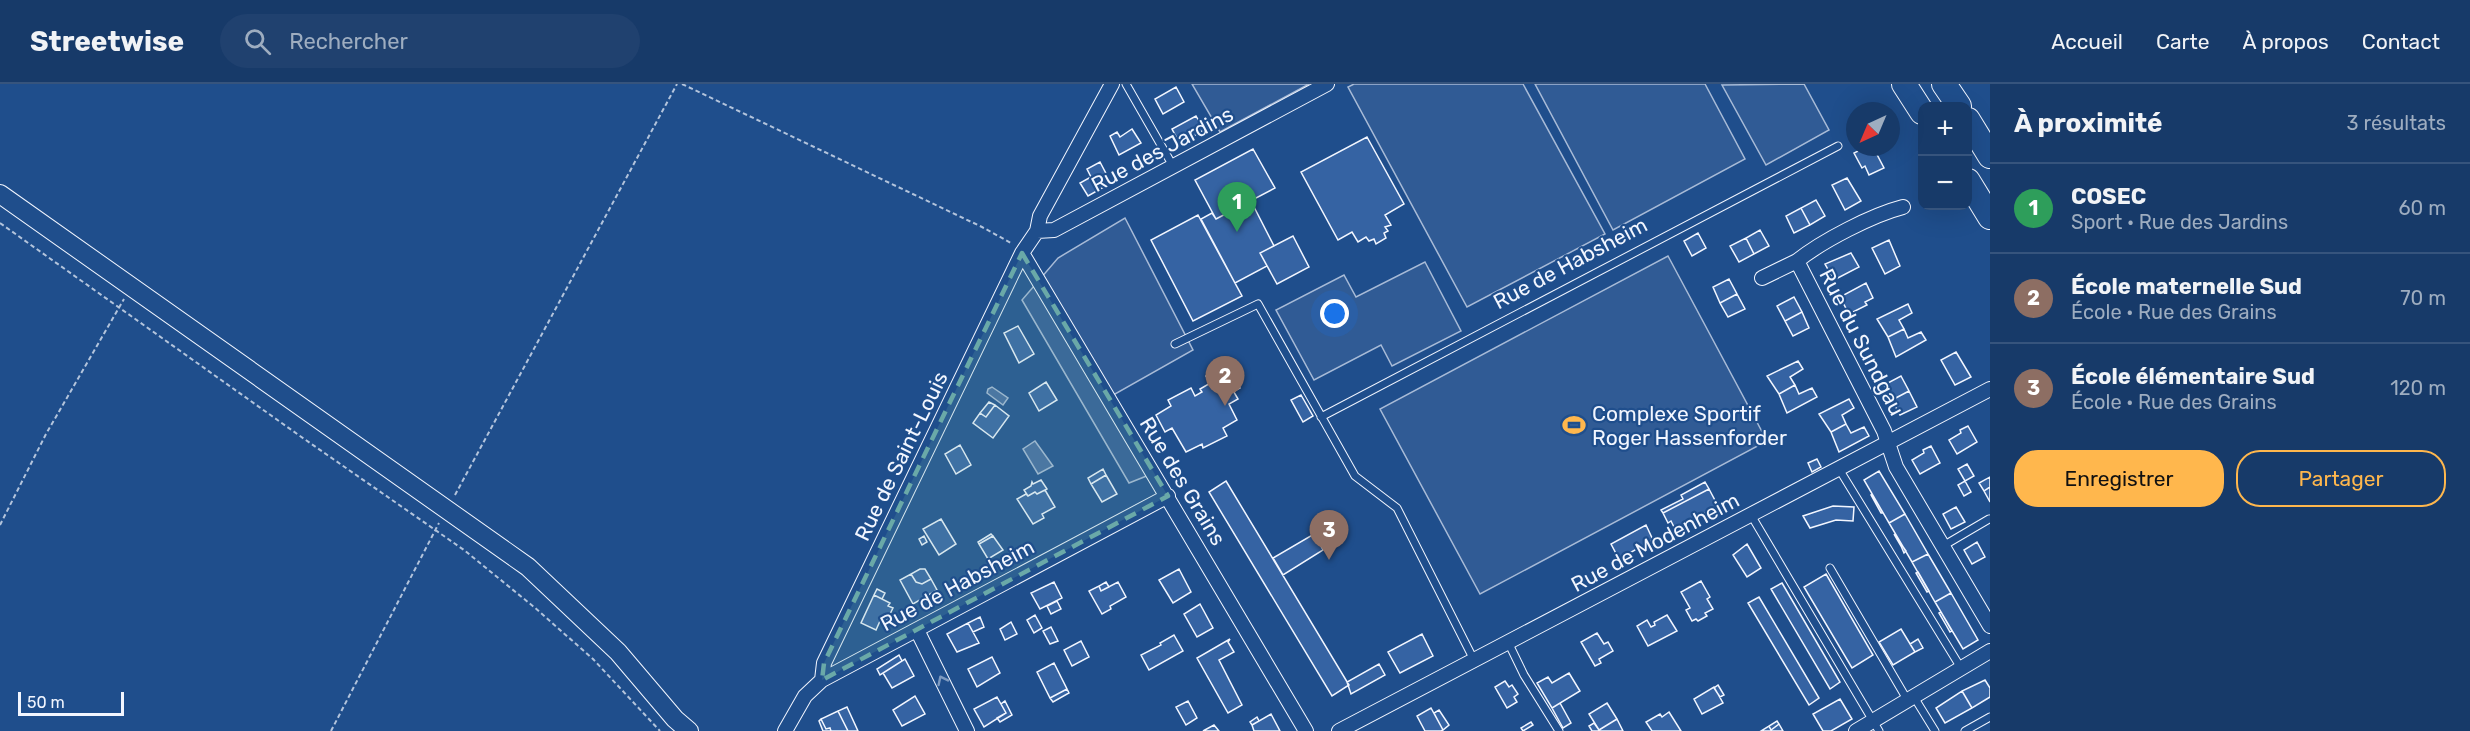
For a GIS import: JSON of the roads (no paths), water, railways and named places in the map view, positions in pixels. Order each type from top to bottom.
[{"type":"highway","points":[[1904,84],[1918,105]]},
{"type":"highway","points":[[1944,84],[1956,102]]},
{"type":"highway","points":[[1972,127],[1990,156]]},
{"type":"highway","points":[[1972,188],[1990,217]]},
{"type":"main road","points":[[0,194],[528,567],[618,652],[682,727]]},
{"type":"street","points":[[1022,253],[1037,231],[1040,216],[1112,84]]},
{"type":"street","name":"Rue des Jardins","points":[[1037,231],[1054,230],[1327,84]]},
{"type":"street","name":"Rue du Sundgau","points":[[1762,278],[1797,261],[1810,250],[1888,211],[1903,207]]},
{"type":"street","name":"Rue des Grains","points":[[1022,253],[1306,731]]},
{"type":"street","name":"Rue de Saint-Louis","points":[[822,680],[824,663],[1022,253]]},
{"type":"street","name":"Rue du Sundgau","points":[[1797,261],[1889,442],[1896,467],[1990,626]]},
{"type":"street","name":"Rue de Modenheim","points":[[1338,731],[1990,389]]},
{"type":"street","name":"Rue de Habsheim","points":[[785,731],[805,696],[822,680],[1168,496]]},
{"type":"street","points":[[917,630],[967,731]]},
{"type":"street","points":[[1856,731],[1876,726],[1911,699],[1990,651]]},
{"type":"lane","points":[[1126,84],[1173,166]]},
{"type":"lane","name":"Rue de Habsheim","points":[[1322,417],[1838,146]]},
{"type":"lane","points":[[1175,344],[1258,303],[1355,476],[1397,508],[1474,660]]},
{"type":"lane","points":[[1839,469],[1960,668]]},
{"type":"lane","points":[[1751,515],[1876,726]]},
{"type":"lane","points":[[1943,546],[1989,519]]},
{"type":"lane","points":[[1830,568],[1911,699],[1935,731]]},
{"type":"lane","points":[[1508,642],[1524,675],[1559,731]]},
{"type":"lane","points":[[1965,731],[1990,717]]},
{"type":"place","name":"COSEC","points":[[1237,232]]},
{"type":"place","name":"École maternelle Sud","points":[[1225,406]]},
{"type":"place","name":"Complexe Sportif Roger Hassenforder","points":[[1574,425]]},
{"type":"place","name":"École élémentaire Sud","points":[[1329,560]]}]
